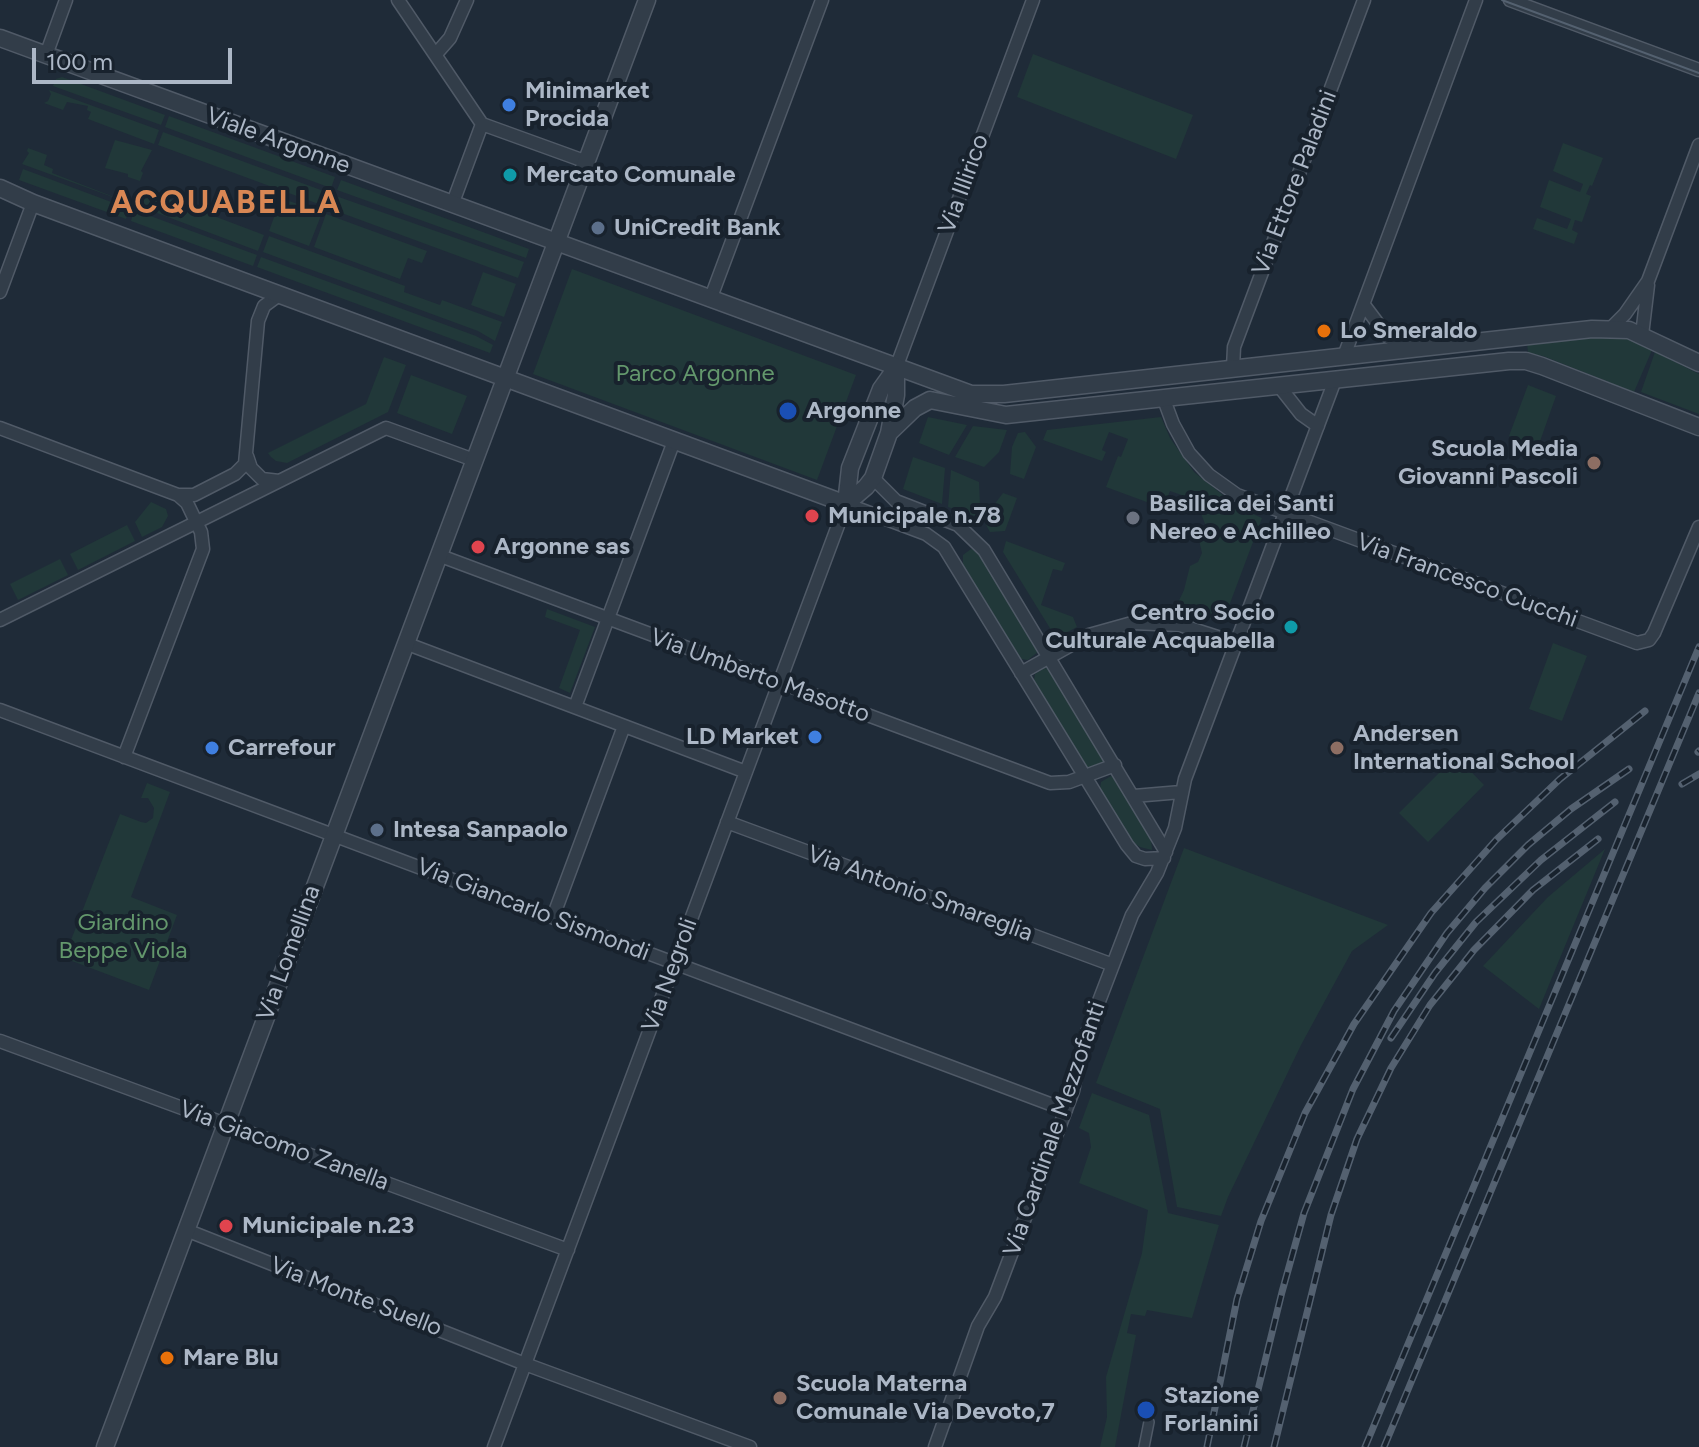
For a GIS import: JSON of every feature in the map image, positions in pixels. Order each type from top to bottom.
[{"type":"street","points":[[46,55],[66,0]]},
{"type":"street","points":[[398,0],[482,124],[587,162]]},
{"type":"street","points":[[436,54],[450,38],[467,0]]},
{"type":"street","points":[[504,378],[647,0]]},
{"type":"street","points":[[710,300],[822,0]]},
{"type":"street","name":"Via Illirico","points":[[896,368],[1033,0]]},
{"type":"street","name":"Via Ettore Paladini","points":[[1233,368],[1234,347],[1364,0]]},
{"type":"street","points":[[1335,380],[1476,0]]},
{"type":"street","points":[[1510,0],[1699,70]]},
{"type":"street","name":"Viale Argonne","points":[[0,38],[896,368],[982,395],[1611,328],[1642,335],[1699,363]]},
{"type":"street","points":[[452,205],[482,124]]},
{"type":"street","points":[[1642,335],[1648,281],[1699,145]]},
{"type":"street","points":[[0,188],[279,295],[926,534],[944,547],[1083,776],[1136,856],[1148,860],[1165,855],[1134,796],[984,550],[968,533],[948,520],[896,501],[873,478]]},
{"type":"street","points":[[0,292],[33,203]]},
{"type":"street","points":[[1611,328],[1648,281]]},
{"type":"street","points":[[0,428],[178,495],[194,495],[243,468],[247,456],[258,321],[264,306],[279,295]]},
{"type":"street","points":[[1364,305],[1388,337],[1409,349]]},
{"type":"street","points":[[889,433],[915,408],[930,400],[1006,415],[1526,361],[1699,427]]},
{"type":"street","points":[[846,504],[873,478],[889,433],[896,395],[896,368]]},
{"type":"street","points":[[846,504],[850,468],[881,389],[896,368]]},
{"type":"street","points":[[1233,368],[1236,390]]},
{"type":"street","name":"Via Lomellina","points":[[105,1447],[504,378]]},
{"type":"street","points":[[1150,378],[1163,397]]},
{"type":"street","name":"Via Cardinale Mezzofanti","points":[[935,1447],[978,1326],[995,1297],[1066,1110],[1077,1079],[1083,1043],[1134,909],[1165,855],[1177,822],[1181,792],[1335,380]]},
{"type":"street","points":[[1279,386],[1301,414],[1318,426]]},
{"type":"street","name":"Via Francesco Cucchi","points":[[1163,397],[1182,443],[1203,469],[1233,493],[1285,515],[1637,643],[1649,640],[1699,527]]},
{"type":"street","points":[[0,620],[386,428],[474,460]]},
{"type":"street","points":[[575,707],[674,441]]},
{"type":"street","points":[[247,456],[251,468],[262,479],[282,481]]},
{"type":"street","points":[[124,757],[203,549],[201,532],[187,503],[178,495]]},
{"type":"street","name":"Via Negroli","points":[[494,1447],[846,504]]},
{"type":"street","points":[[944,547],[968,533]]},
{"type":"street","name":"Via Umberto Masotto","points":[[438,555],[1050,783],[1069,782],[1115,765]]},
{"type":"street","points":[[1021,673],[1096,632],[1143,622],[1183,625],[1236,643]]},
{"type":"street","points":[[405,643],[746,772]]},
{"type":"street","name":"Via Giancarlo Sismondi","points":[[0,710],[1066,1110]]},
{"type":"street","points":[[553,917],[624,726]]},
{"type":"street","points":[[1134,796],[1181,792]]},
{"type":"street","name":"Via Antonio Smareglia","points":[[727,822],[1113,965]]},
{"type":"street","name":"Via Giacomo Zanella","points":[[0,1041],[568,1250]]},
{"type":"street","name":"Via Monte Suello","points":[[186,1230],[525,1364],[750,1447]]},
{"type":"street","points":[[1144,1447],[1149,1422]]},
{"type":"green space","points":[[1033,54],[1193,115],[1176,159],[1017,97]]},
{"type":"green space","points":[[62,77],[165,115],[161,125],[53,86],[56,79]]},
{"type":"green space","points":[[49,90],[159,130],[154,144],[88,119],[91,112],[87,110],[88,106],[67,102],[63,110],[44,103],[51,94]]},
{"type":"green space","points":[[169,116],[335,177],[331,188],[165,127]]},
{"type":"green space","points":[[163,132],[329,193],[324,206],[158,145]]},
{"type":"green space","points":[[115,140],[152,150],[141,171],[140,181],[105,168]]},
{"type":"green space","points":[[1563,143],[1603,158],[1586,194],[1591,196],[1582,222],[1575,220],[1572,230],[1578,233],[1574,244],[1533,229],[1537,218],[1567,229],[1571,219],[1540,207],[1549,180],[1580,192],[1583,184],[1553,171]]},
{"type":"green space","points":[[28,148],[47,155],[44,165],[53,169],[52,173],[132,204],[22,164],[29,153]]},
{"type":"green space","points":[[23,169],[130,209],[126,219],[19,180]]},
{"type":"green space","points":[[341,180],[529,249],[526,258],[337,190]]},
{"type":"green space","points":[[140,194],[158,201],[161,196],[264,235],[258,251],[136,205]]},
{"type":"green space","points":[[333,195],[524,262],[518,278],[328,208]]},
{"type":"green space","points":[[281,198],[322,213],[309,246],[269,231]]},
{"type":"green space","points":[[134,210],[257,255],[253,266],[131,221]]},
{"type":"green space","points":[[326,214],[427,251],[422,263],[408,258],[400,279],[314,247]]},
{"type":"green space","points":[[269,236],[405,286],[404,292],[440,305],[442,300],[502,322],[495,341],[478,331],[263,252]]},
{"type":"green space","points":[[261,257],[476,336],[493,345],[490,353],[257,267]]},
{"type":"green space","name":"Parco Argonne","points":[[572,269],[856,375],[817,480],[533,374]]},
{"type":"green space","points":[[483,272],[516,284],[504,317],[471,305]]},
{"type":"green space","points":[[1590,335],[1627,338],[1652,350],[1634,392],[1528,353],[1527,342]]},
{"type":"green space","points":[[1655,352],[1699,374],[1699,414],[1641,392]]},
{"type":"green space","points":[[384,357],[406,365],[388,412],[287,463],[271,457],[268,453],[366,404]]},
{"type":"green space","points":[[411,375],[467,396],[452,434],[397,413]]},
{"type":"green space","points":[[1528,385],[1556,396],[1538,447],[1509,436]]},
{"type":"green space","points":[[928,417],[967,425],[949,455],[919,443]]},
{"type":"green space","points":[[1161,417],[1170,438],[1194,472],[1239,508],[1262,518],[1223,622],[1174,611],[1190,566],[1198,562],[1202,553],[1199,540],[1205,524],[1196,500],[1170,491],[1163,508],[1106,487],[1128,439],[1109,432],[1102,450],[1106,452],[1102,461],[1043,440],[1047,430]]},
{"type":"green space","points":[[973,426],[1007,430],[999,452],[984,467],[955,457]]},
{"type":"green space","points":[[1025,432],[1036,447],[1024,479],[1010,474],[1012,447],[1018,433]]},
{"type":"green space","points":[[913,457],[945,468],[942,504],[903,489]]},
{"type":"green space","points":[[951,470],[979,482],[980,505],[975,516],[948,507]]},
{"type":"green space","points":[[1003,493],[1017,498],[1005,531],[990,532],[985,523],[988,513]]},
{"type":"green space","points":[[151,502],[166,509],[168,516],[162,527],[142,537],[135,522]]},
{"type":"green space","points":[[127,525],[135,541],[78,570],[70,554]]},
{"type":"green space","points":[[1006,541],[1065,563],[1062,571],[1053,569],[1041,605],[1073,617],[1077,627],[1056,638],[1003,552]]},
{"type":"green space","points":[[971,549],[978,551],[1039,651],[1028,660],[1021,659],[963,565],[963,555]]},
{"type":"green space","points":[[60,559],[68,575],[18,600],[10,584]]},
{"type":"green space","points":[[547,609],[595,627],[570,693],[559,688],[580,630],[545,617]]},
{"type":"green space","points":[[1553,643],[1587,656],[1562,721],[1529,709]]},
{"type":"green space","points":[[1045,668],[1050,669],[1105,760],[1103,763],[1090,769],[1087,767],[1034,680],[1035,674]]},
{"type":"green space","points":[[1456,756],[1484,785],[1428,842],[1399,813]]},
{"type":"green space","points":[[1111,776],[1116,777],[1151,835],[1152,850],[1133,842],[1100,789],[1101,782]]},
{"type":"green space","name":"Giardino Beppe Viola","points":[[147,783],[170,792],[131,897],[177,915],[149,990],[64,958],[120,814],[146,823],[153,818],[154,808],[148,798],[141,798]]},
{"type":"green space","points":[[1184,848],[1388,925],[1352,951],[1301,1045],[1221,1216],[1177,1207],[1160,1109],[1096,1083]]},
{"type":"green space","points":[[1605,849],[1539,1009],[1483,966],[1548,897]]},
{"type":"green space","points":[[1092,1093],[1149,1115],[1168,1213],[1219,1225],[1192,1318],[1147,1310],[1145,1316],[1131,1314],[1127,1333],[1136,1335],[1115,1447],[1100,1447],[1107,1417],[1106,1377],[1142,1253],[1148,1210],[1079,1183],[1091,1147],[1089,1133],[1079,1128]]},
{"type":"tram line","points":[[1502,0],[1699,73]]},
{"type":"railway","points":[[1365,1447],[1699,647]]},
{"type":"railway","points":[[1384,1447],[1699,693]]},
{"type":"railway","points":[[1207,1447],[1237,1299],[1261,1221],[1305,1113],[1354,1024],[1431,913],[1496,840],[1560,779],[1645,711]]},
{"type":"railway","points":[[1244,1447],[1304,1213],[1353,1089],[1394,1011],[1447,933],[1485,888],[1528,845],[1571,809],[1629,769]]},
{"type":"railway","points":[[1682,784],[1699,774]]},
{"type":"railway","points":[[1391,1038],[1435,973],[1476,922],[1541,860],[1615,802]]},
{"type":"railway","points":[[1274,1447],[1331,1215],[1357,1139],[1391,1068],[1430,1005],[1474,950],[1533,890],[1598,839]]},
{"type":"place","name":"Minimarket Procida","points":[[509,105]]},
{"type":"place","name":"Mercato Comunale","points":[[510,175]]},
{"type":"place","name":"UniCredit Bank","points":[[598,228]]},
{"type":"place","name":"Lo Smeraldo","points":[[1324,331]]},
{"type":"place","name":"Argonne","points":[[788,411]]},
{"type":"place","name":"Scuola Media Giovanni Pascoli","points":[[1594,463]]},
{"type":"place","name":"Municipale n.78","points":[[812,516]]},
{"type":"place","name":"Basilica dei Santi Nereo e Achilleo","points":[[1133,518]]},
{"type":"place","name":"Argonne sas","points":[[478,547]]},
{"type":"place","name":"Centro Socio Culturale Acquabella","points":[[1291,627]]},
{"type":"place","name":"LD Market","points":[[815,737]]},
{"type":"place","name":"Carrefour","points":[[212,748]]},
{"type":"place","name":"Andersen International School","points":[[1337,748]]},
{"type":"place","name":"Intesa Sanpaolo","points":[[377,830]]},
{"type":"place","name":"Municipale n.23","points":[[226,1226]]},
{"type":"place","name":"Mare Blu","points":[[167,1358]]},
{"type":"place","name":"Scuola Materna Comunale Via Devoto,7","points":[[780,1398]]},
{"type":"place","name":"Stazione Forlanini","points":[[1146,1410]]},
{"type":"district","name":"ACQUABELLA","points":[[226,204]]}]
